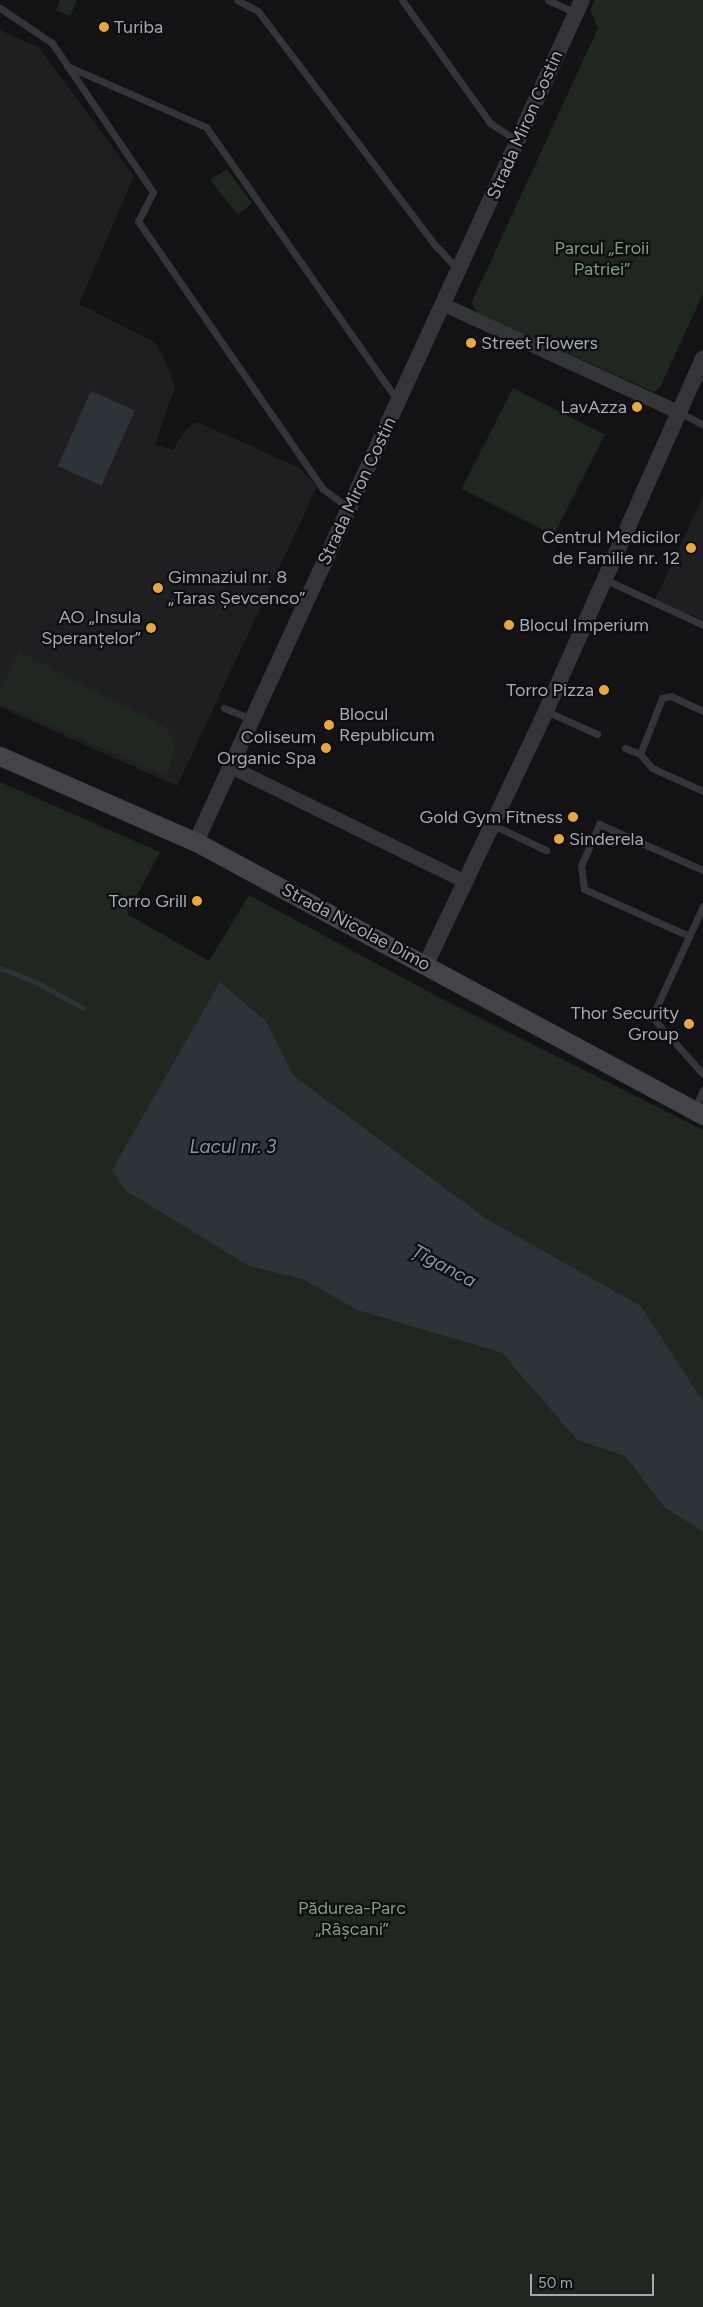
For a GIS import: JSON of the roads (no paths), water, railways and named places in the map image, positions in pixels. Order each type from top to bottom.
[{"type":"main road","name":"Strada Nicolae Dimo","points":[[0,756],[196,842],[426,964],[698,1113]]},
{"type":"street","name":"Strada Miron Costin","points":[[196,842],[579,6]]},
{"type":"street","points":[[442,304],[678,412]]},
{"type":"street","points":[[426,964],[546,711],[703,358]]},
{"type":"street","points":[[231,767],[466,882]]},
{"type":"lane","points":[[237,0],[258,11],[436,246],[459,270]]},
{"type":"lane","points":[[402,0],[490,123],[518,141]]},
{"type":"lane","points":[[548,0],[579,6]]},
{"type":"lane","points":[[0,8],[52,43],[153,192],[138,221],[323,489],[349,507]]},
{"type":"lane","points":[[66,66],[206,126],[398,401]]},
{"type":"lane","points":[[678,412],[703,425]]},
{"type":"lane","points":[[604,578],[703,625]]},
{"type":"lane","points":[[640,754],[662,698],[671,696],[703,711]]},
{"type":"lane","points":[[224,708],[253,720]]},
{"type":"lane","points":[[546,711],[597,734]]},
{"type":"lane","points":[[625,748],[640,754],[652,768],[703,791]]},
{"type":"lane","points":[[689,936],[584,889],[582,866],[599,824],[703,870]]},
{"type":"lane","points":[[493,825],[546,850]]},
{"type":"lane","points":[[574,862],[582,866]]},
{"type":"lane","points":[[703,906],[652,1017],[703,1074]]},
{"type":"lane","points":[[698,1113],[703,1090]]},
{"type":"water","points":[[91,391],[135,411],[101,485],[58,466]]},
{"type":"water","name":"Lacul nr. 3","points":[[220,982],[267,1022],[294,1076],[487,1219],[641,1306],[703,1401],[703,1532],[664,1507],[625,1456],[577,1440],[502,1353],[357,1310],[302,1279],[249,1266],[125,1190],[112,1170]]},
{"type":"waterway","name":"Țîganca","points":[[0,968],[34,981],[83,1008]]},
{"type":"place","name":"Turiba","points":[[104,27]]},
{"type":"place","name":"Street Flowers","points":[[471,343]]},
{"type":"place","name":"LavAzza","points":[[637,407]]},
{"type":"place","name":"Centrul Medicilor de Familie nr. 12","points":[[691,548]]},
{"type":"place","name":"Gimnaziul nr. 8 „Taras Șevcenco”","points":[[158,588]]},
{"type":"place","name":"Blocul Imperium","points":[[509,625]]},
{"type":"place","name":"AO „Insula Speranțelor”","points":[[151,628]]},
{"type":"place","name":"Torro Pizza","points":[[604,690]]},
{"type":"place","name":"Blocul Republicum","points":[[329,725]]},
{"type":"place","name":"Coliseum Organic Spa","points":[[326,748]]},
{"type":"place","name":"Gold Gym Fitness","points":[[573,817]]},
{"type":"place","name":"Sinderela","points":[[559,839]]},
{"type":"place","name":"Torro Grill","points":[[197,901]]},
{"type":"place","name":"Thor Security Group","points":[[689,1024]]},
{"type":"park label","name":"Parcul „Eroii Patriei”","points":[[602,259]]},
{"type":"park label","name":"Pădurea-Parc „Râșcani”","points":[[352,1919]]}]
